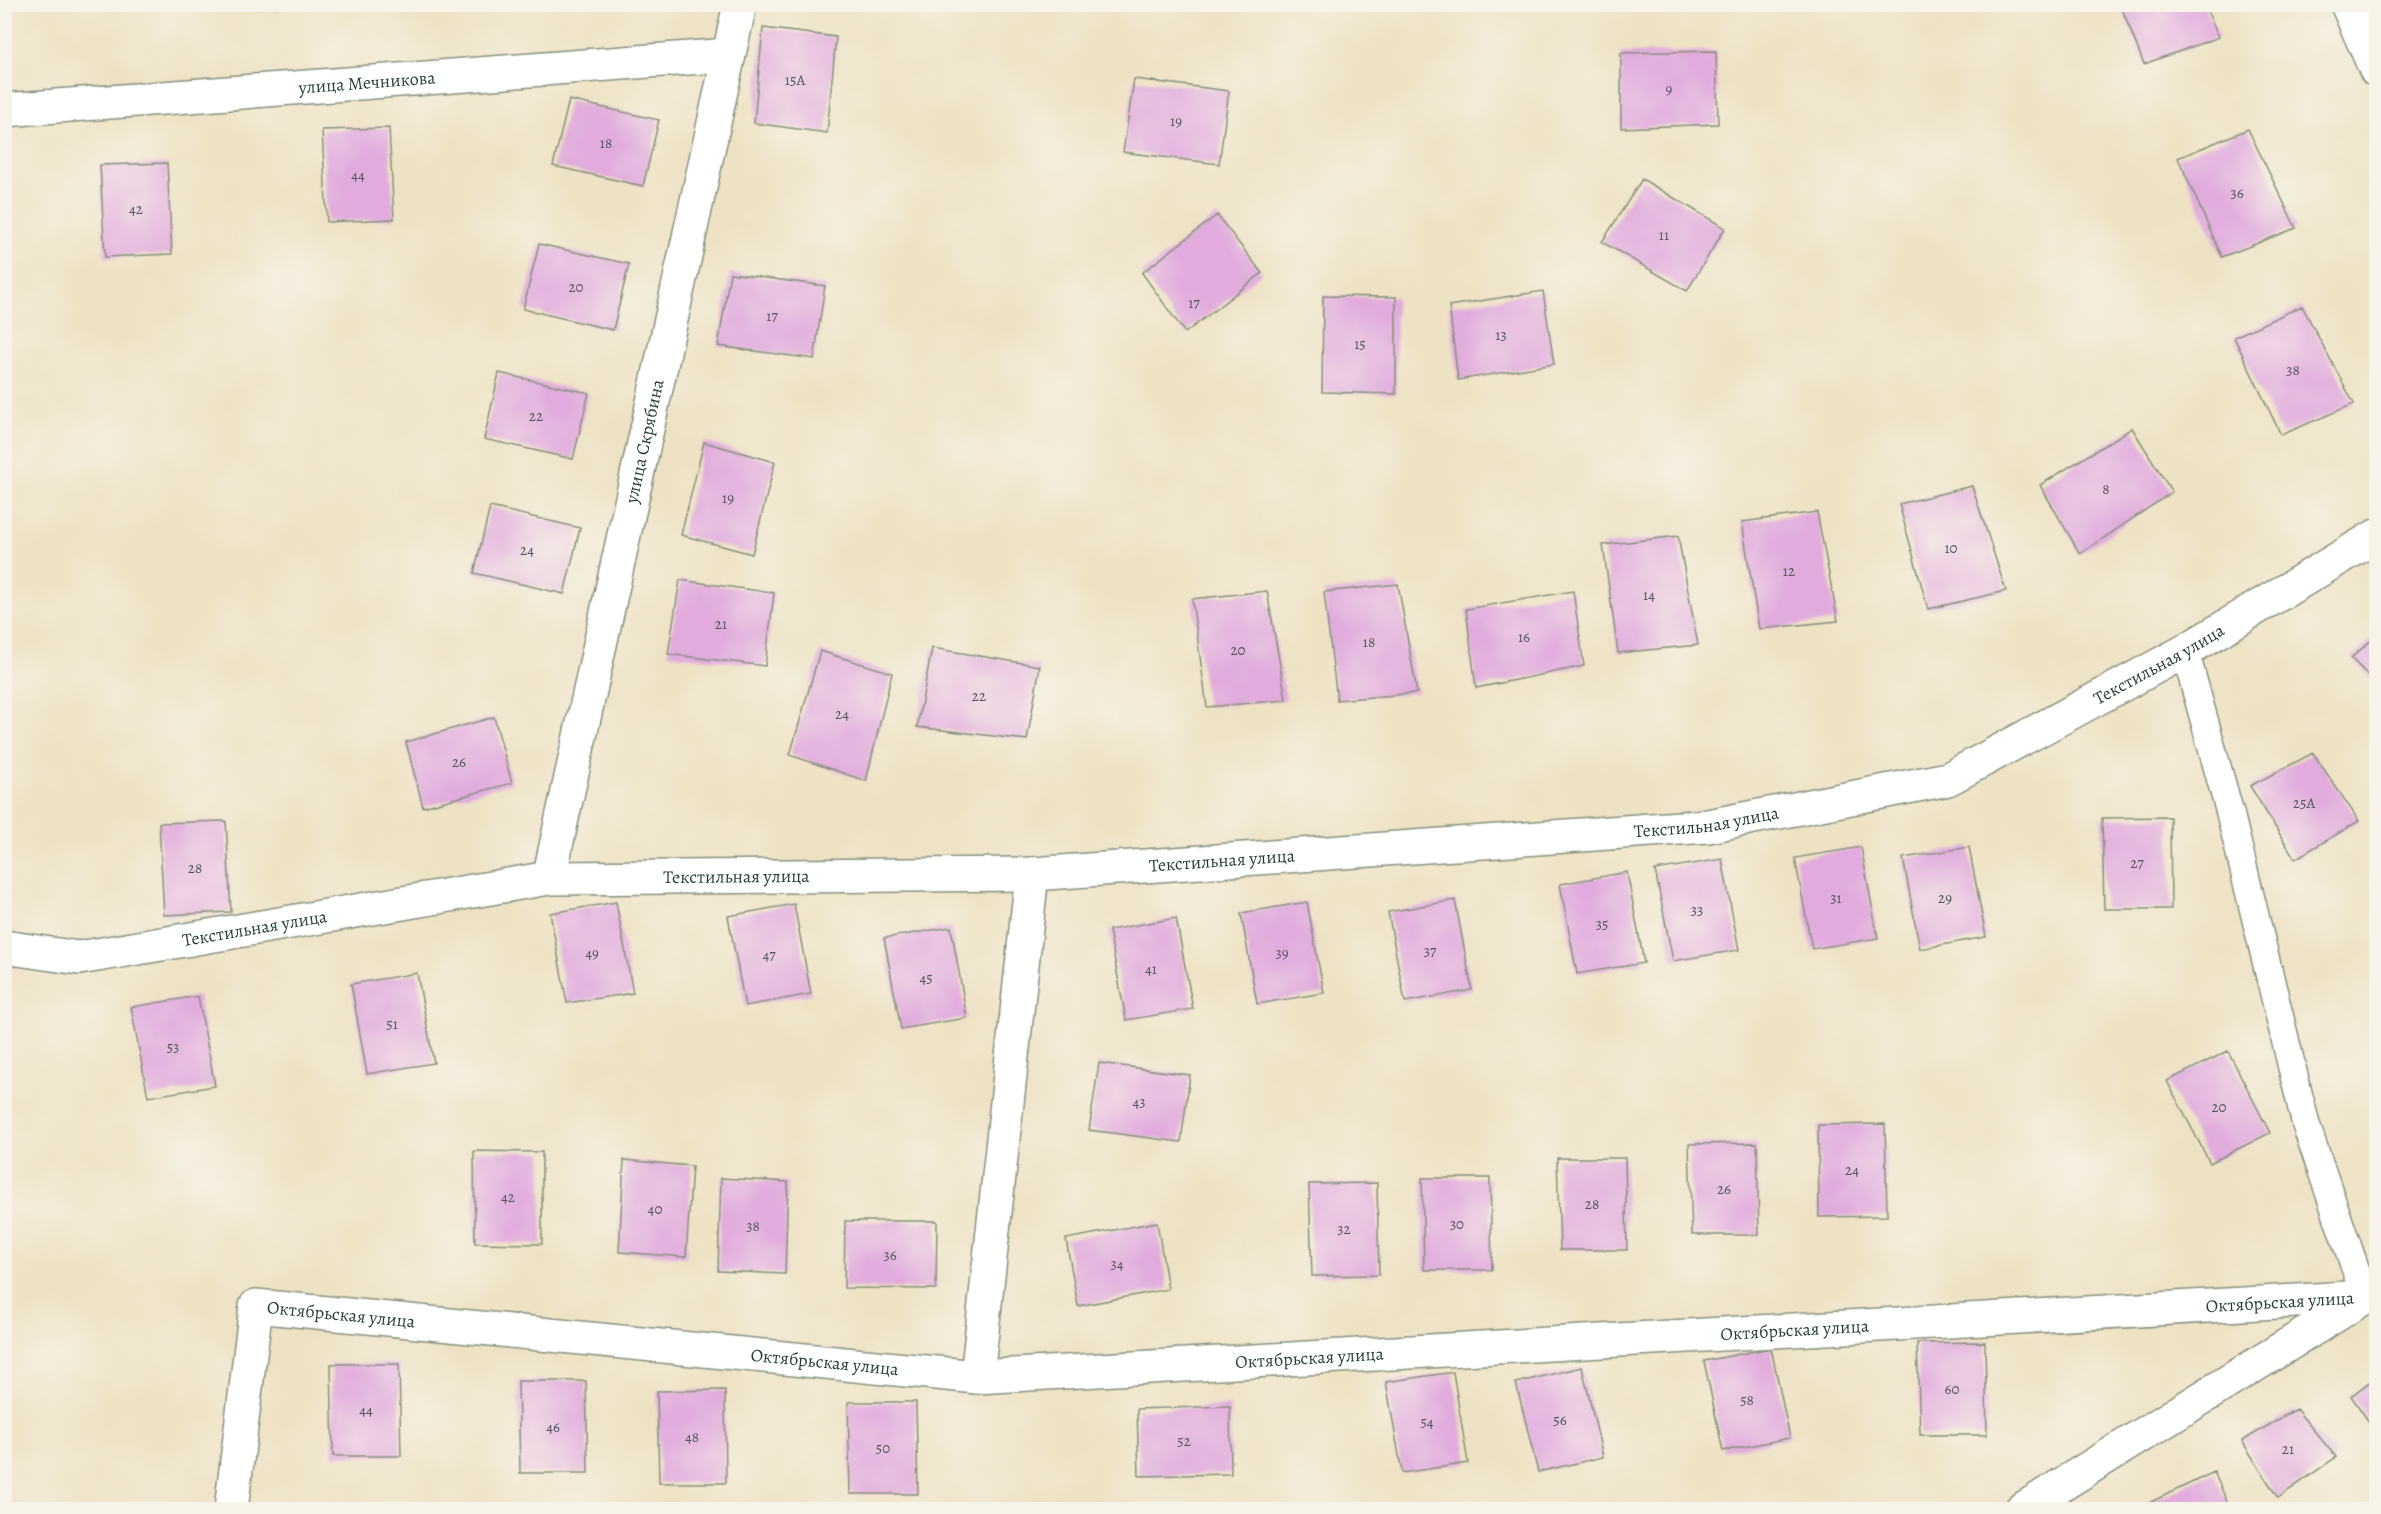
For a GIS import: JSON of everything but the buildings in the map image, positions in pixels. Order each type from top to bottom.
[{"type":"street","name":"улица Скрябина","points":[[549,878],[740,4]]},
{"type":"street","points":[[2347,4],[2376,70]]},
{"type":"street","name":"улица Мечникова","points":[[4,111],[729,55]]},
{"type":"street","name":"Текстильная улица","points":[[4,947],[79,958],[549,878],[1032,874],[1708,826],[1948,779],[2186,651],[2376,536]]},
{"type":"street","points":[[977,1377],[1032,874]]},
{"type":"street","name":"Октябрьская улица","points":[[231,1509],[256,1306],[977,1377],[2371,1293]]},
{"type":"street","name":"Октябрьская улица","points":[[2021,1509],[2371,1293]]},
{"type":"lane","points":[[2186,651],[2230,813],[2306,1125],[2371,1293]]}]
